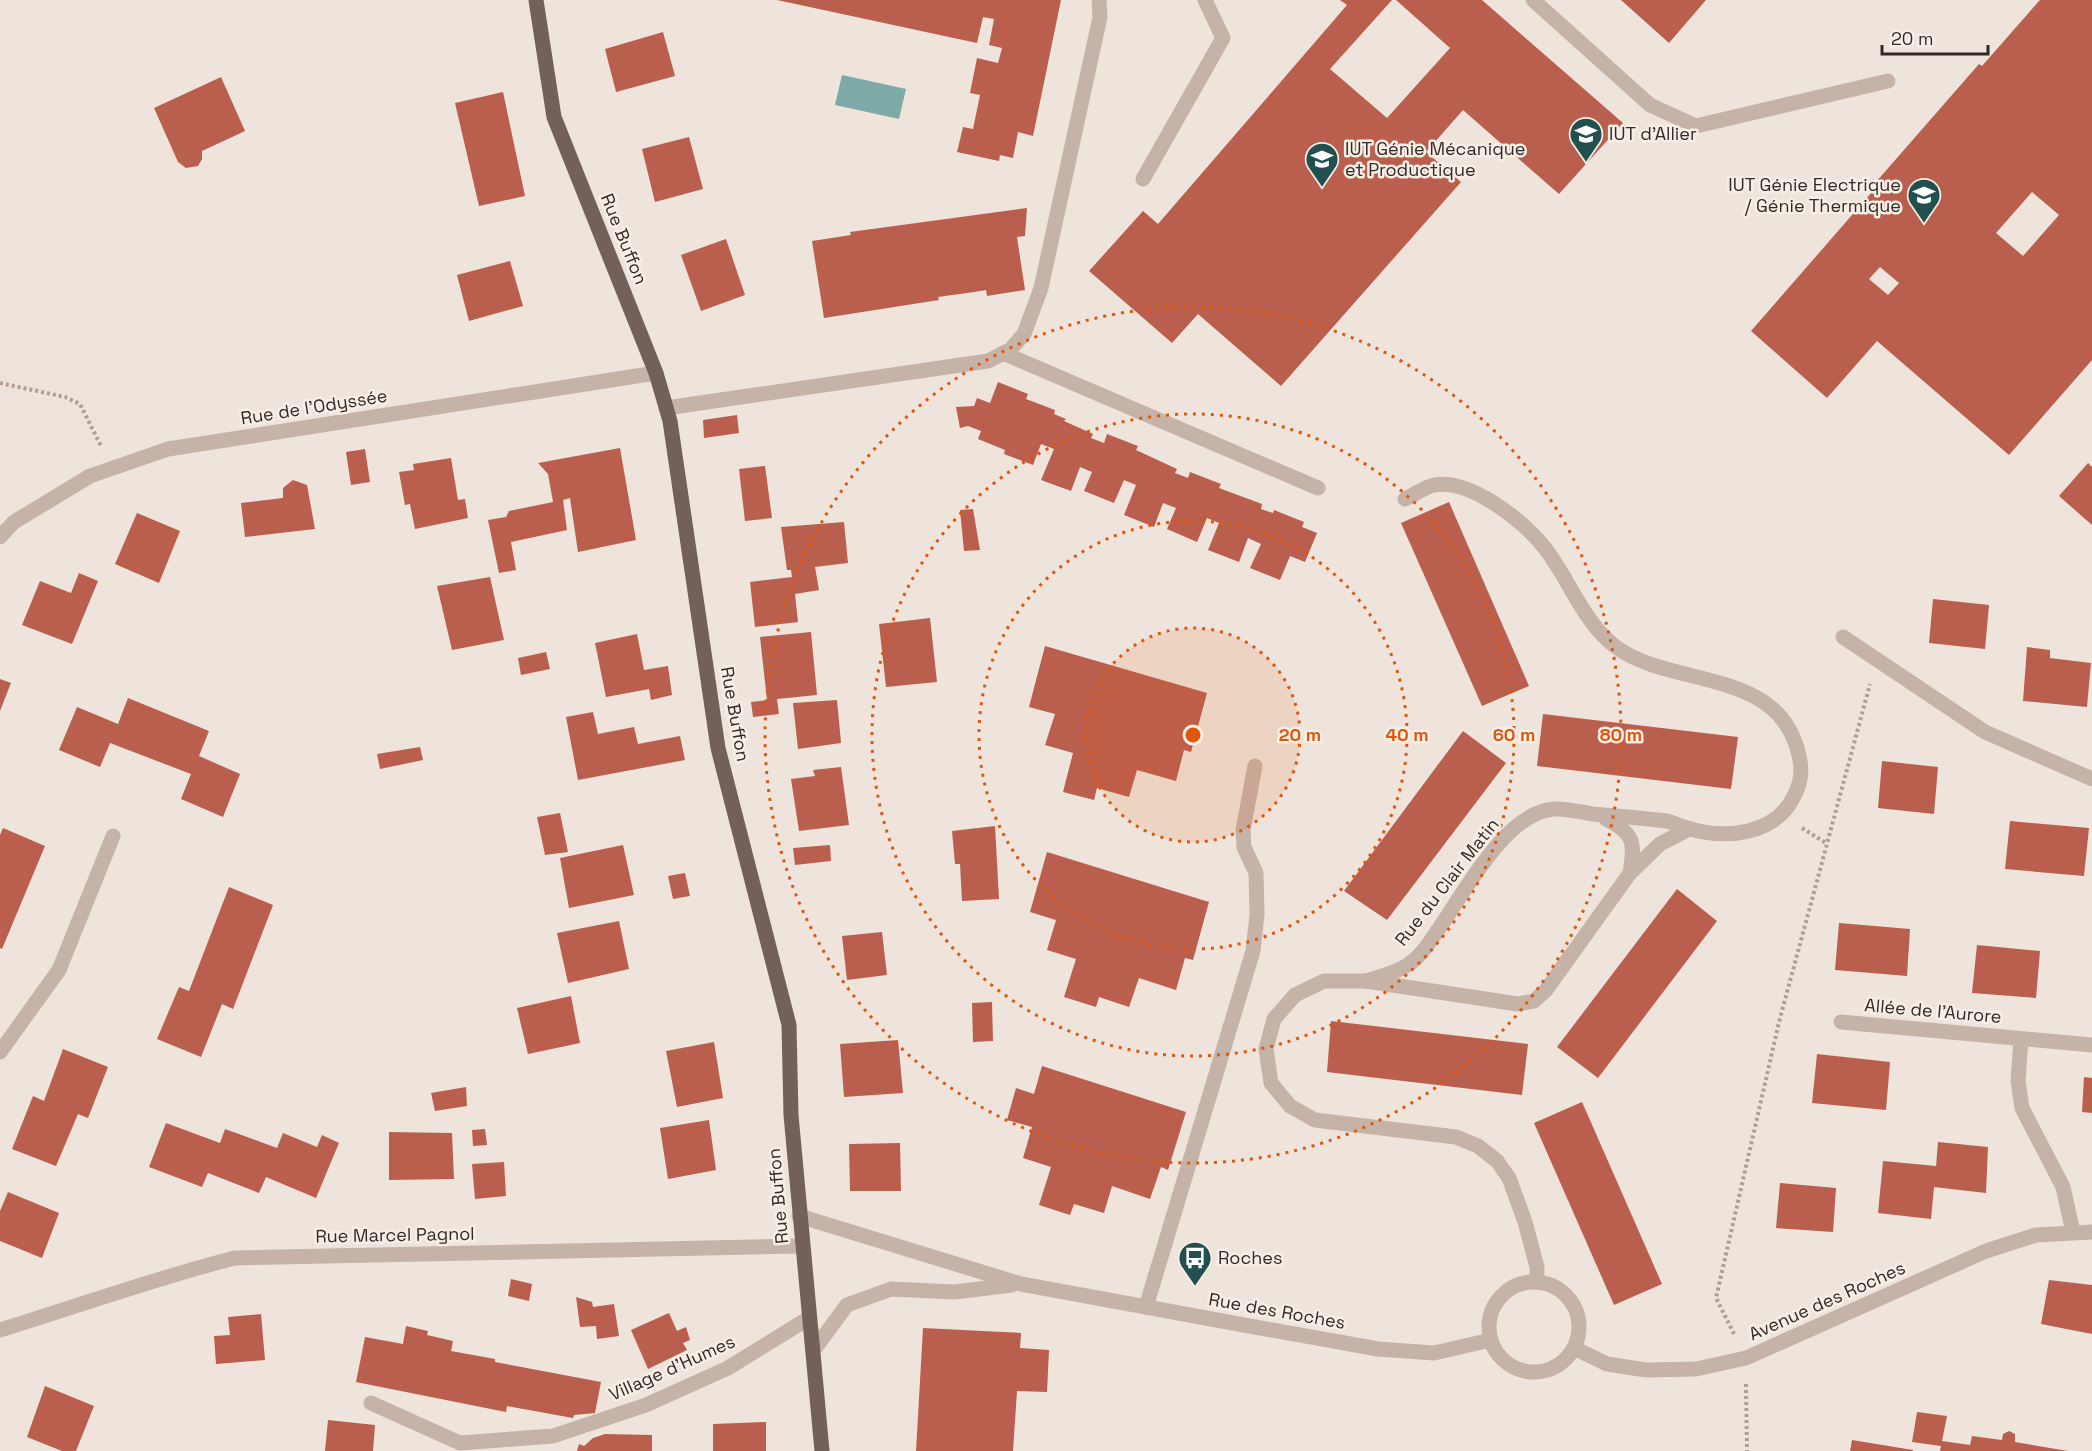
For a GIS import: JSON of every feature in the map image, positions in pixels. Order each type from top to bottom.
[{"type":"main road","name":"Rue Buffon","points":[[536,0],[554,117],[656,373],[666,408],[718,748],[789,1025],[791,1115],[822,1451]]},
{"type":"street","points":[[666,408],[988,361],[1003,353],[1024,334],[1041,288],[1100,17],[1098,0]]},
{"type":"street","points":[[1143,179],[1223,38],[1205,0]]},
{"type":"street","points":[[1533,0],[1650,105],[1696,126],[1888,81]]},
{"type":"street","points":[[1003,353],[1318,488]]},
{"type":"street","name":"Rue de l'Odyssée","points":[[0,537],[14,522],[90,476],[168,449],[656,373]]},
{"type":"street","name":"Rue du Clair Matin","points":[[1366,981],[1406,967],[1424,950],[1508,832],[1527,816],[1554,809],[1670,822],[1689,829],[1744,833],[1773,822],[1795,796],[1802,765],[1794,737],[1785,722],[1767,705],[1711,679],[1636,659],[1616,647],[1599,632],[1543,546],[1505,512],[1467,489],[1434,485],[1405,499]]},
{"type":"street","points":[[1843,638],[1985,732],[2092,779]]},
{"type":"street","points":[[1146,1307],[1253,951],[1257,915],[1256,873],[1244,847],[1243,830],[1254,766]]},
{"type":"street","name":"Rue du Clair Matin","points":[[1596,814],[1622,827],[1631,838],[1634,852],[1630,873]]},
{"type":"street","name":"Rue du Clair Matin","points":[[1537,1282],[1537,1267],[1526,1222],[1509,1178],[1497,1161],[1478,1146],[1456,1137],[1315,1120],[1290,1106],[1272,1083],[1266,1049],[1275,1019],[1294,996],[1324,981],[1366,981],[1507,1003],[1534,1001],[1546,990],[1630,873],[1660,844],[1689,829]]},
{"type":"street","points":[[0,1052],[59,970],[113,836]]},
{"type":"street","name":"Allée de l'Aurore","points":[[1841,1022],[2092,1044]]},
{"type":"street","name":"Allée de l'Aurore","points":[[2021,1039],[2018,1081],[2022,1108],[2063,1187],[2073,1232]]},
{"type":"street","name":"Rue des Roches","points":[[799,1216],[1021,1284],[1378,1349],[1434,1353],[1491,1340]]},
{"type":"street","name":"Avenue des Roches","points":[[1574,1348],[1607,1364],[1646,1370],[1696,1369],[1746,1358],[1986,1251],[2036,1235],[2092,1232]]},
{"type":"street","name":"Rue Marcel Pagnol","points":[[0,1330],[89,1303],[165,1275],[235,1258],[802,1246]]},
{"type":"street","points":[[1537,1282],[1552,1285],[1564,1294],[1574,1306],[1578,1319],[1574,1348],[1552,1369],[1537,1373],[1521,1371],[1508,1365],[1497,1354],[1491,1340],[1489,1326],[1492,1311],[1509,1289],[1523,1283],[1537,1282]]},
{"type":"street","name":"Rue des Roches","points":[[813,1351],[847,1305],[891,1289],[955,1292],[1021,1284]]},
{"type":"street","name":"Village d'Humes","points":[[371,1403],[460,1443],[553,1436],[645,1406],[728,1368],[809,1318]]},
{"type":"path","points":[[0,383],[65,397],[80,405],[112,469]]},
{"type":"path","points":[[1747,1451],[1746,1358],[1716,1298],[1779,1022],[1877,661]]},
{"type":"water","points":[[842,75],[906,89],[899,119],[835,105]]},
{"type":"building","points":[[777,0],[1061,0],[1033,136],[1018,132],[1013,158],[1000,155],[999,161],[957,152],[963,127],[973,129],[980,95],[970,93],[977,58],[998,63],[1002,48],[989,45],[994,19],[983,17],[977,43]]},
{"type":"building","name":"IUT Génie Mécanique et Productique","points":[[1340,0],[1392,0],[1330,69],[1387,118],[1450,48],[1396,0],[1482,0],[1623,123],[1559,194],[1463,110],[1426,152],[1461,182],[1281,386],[1198,314],[1172,343],[1089,271],[1143,211],[1158,224],[1347,5]]},
{"type":"building","points":[[1621,0],[1706,0],[1669,43]]},
{"type":"building","name":"IUT Génie Electrique / Génie Thermique","points":[[2040,0],[2092,0],[2092,360],[2009,455],[1877,341],[1827,398],[1751,331],[1879,184],[1876,182],[1979,64],[1982,66]],"holes":[[[2032,192],[2059,215],[2023,256],[1996,233]],[[1880,267],[1899,283],[1888,295],[1869,279]]]},
{"type":"building","points":[[663,32],[675,76],[616,92],[605,49]]},
{"type":"building","points":[[221,77],[245,131],[202,151],[202,159],[198,166],[186,168],[178,162],[154,108]]},
{"type":"building","points":[[503,92],[525,196],[479,206],[455,103]]},
{"type":"building","points":[[689,137],[703,189],[655,202],[642,149]]},
{"type":"building","points":[[1027,208],[1025,236],[1017,237],[1025,290],[987,296],[986,290],[938,297],[939,300],[824,318],[812,241],[851,235],[850,232]]},
{"type":"building","points":[[726,239],[745,295],[701,311],[681,255]]},
{"type":"building","points":[[510,261],[523,306],[469,321],[457,275]]},
{"type":"building","points":[[998,382],[1028,394],[1026,399],[1055,410],[1054,414],[1066,419],[1064,421],[1093,434],[1091,438],[1104,443],[1107,434],[1138,446],[1136,450],[1177,469],[1175,473],[1188,478],[1190,472],[1221,484],[1219,488],[1262,504],[1261,509],[1273,513],[1274,510],[1304,522],[1302,527],[1317,533],[1305,562],[1290,556],[1280,580],[1250,568],[1261,544],[1248,538],[1239,562],[1208,550],[1219,523],[1207,518],[1197,542],[1167,529],[1176,508],[1163,503],[1154,527],[1124,515],[1136,485],[1124,480],[1114,503],[1084,491],[1092,472],[1080,467],[1071,491],[1041,480],[1054,449],[1041,444],[1033,465],[1004,454],[1005,450],[978,439],[981,431],[968,426],[960,428],[956,407],[974,406],[977,398],[990,403]]},
{"type":"building","points":[[737,415],[739,433],[704,438],[703,420]]},
{"type":"building","points":[[620,448],[636,540],[578,552],[570,498],[563,500],[567,530],[511,542],[516,570],[499,573],[488,520],[506,517],[509,511],[553,502],[548,474],[538,463]]},
{"type":"building","points":[[365,449],[370,482],[351,485],[346,452]]},
{"type":"building","points":[[451,458],[458,500],[465,499],[468,518],[415,529],[410,504],[405,505],[399,472],[414,470],[413,464]]},
{"type":"building","points":[[2088,463],[2092,467],[2092,525],[2059,496]]},
{"type":"building","points":[[765,466],[772,518],[745,521],[739,469]]},
{"type":"building","points":[[293,480],[307,485],[315,529],[245,537],[241,503],[283,498],[283,488]]},
{"type":"building","points":[[1449,502],[1529,686],[1482,706],[1401,523]]},
{"type":"building","points":[[973,509],[980,550],[964,551],[960,510]]},
{"type":"building","points":[[137,513],[180,531],[159,583],[115,564]]},
{"type":"building","points":[[844,522],[848,563],[815,567],[819,590],[795,594],[798,622],[755,627],[750,582],[792,577],[791,570],[787,570],[781,527]]},
{"type":"building","points":[[79,573],[98,581],[72,644],[22,625],[40,581],[71,593]]},
{"type":"building","points":[[490,577],[504,640],[452,650],[437,586]]},
{"type":"building","points":[[1933,599],[1989,605],[1985,649],[1929,643]]},
{"type":"building","points":[[930,618],[937,682],[886,687],[879,624]]},
{"type":"building","points":[[811,632],[817,695],[777,699],[779,714],[753,717],[751,702],[767,700],[760,637]]},
{"type":"building","points":[[637,634],[644,670],[668,666],[672,695],[651,700],[649,689],[606,697],[595,643]]},
{"type":"building","points":[[1045,646],[1207,693],[1191,752],[1184,750],[1176,781],[1137,770],[1129,797],[1097,788],[1094,800],[1063,792],[1073,753],[1045,745],[1055,714],[1029,707]]},
{"type":"building","points":[[2027,647],[2050,650],[2050,658],[2091,663],[2087,707],[2023,701]]},
{"type":"building","points":[[546,652],[550,669],[521,675],[518,658]]},
{"type":"building","points":[[0,679],[11,683],[0,711]]},
{"type":"building","points":[[128,698],[209,731],[199,756],[240,774],[223,817],[181,799],[191,774],[110,743],[100,767],[59,750],[77,707],[118,724]]},
{"type":"building","points":[[837,700],[841,743],[798,749],[793,703]]},
{"type":"building","points":[[593,712],[598,734],[634,727],[638,744],[680,736],[685,760],[578,780],[566,717]]},
{"type":"building","points":[[1543,714],[1738,737],[1731,789],[1537,766]]},
{"type":"building","points":[[1463,731],[1506,763],[1387,920],[1344,891]]},
{"type":"building","points":[[420,747],[423,760],[380,769],[377,754]]},
{"type":"building","points":[[1882,761],[1938,767],[1934,814],[1878,808]]},
{"type":"building","points":[[841,767],[849,825],[799,831],[791,779],[815,776],[813,770]]},
{"type":"building","points":[[560,813],[568,852],[545,855],[537,817]]},
{"type":"building","points":[[2010,821],[2089,828],[2084,876],[2005,869]]},
{"type":"building","points":[[995,826],[999,899],[962,901],[960,864],[955,864],[952,831]]},
{"type":"building","points":[[3,828],[45,846],[2,949],[0,948],[0,835]]},
{"type":"building","points":[[623,845],[634,895],[569,908],[560,858]]},
{"type":"building","points":[[830,845],[831,861],[795,865],[793,848]]},
{"type":"building","points":[[1047,852],[1209,902],[1193,960],[1185,958],[1176,990],[1139,978],[1129,1007],[1099,997],[1096,1007],[1064,997],[1076,959],[1047,950],[1056,920],[1030,912]]},
{"type":"building","points":[[685,873],[690,896],[673,899],[668,876]]},
{"type":"building","points":[[229,887],[273,905],[233,1009],[222,1004],[201,1057],[157,1039],[179,987],[189,991]]},
{"type":"building","points":[[1677,889],[1717,921],[1598,1078],[1557,1047]]},
{"type":"building","points":[[619,921],[629,969],[568,983],[557,933]]},
{"type":"building","points":[[1839,923],[1910,929],[1907,976],[1835,970]]},
{"type":"building","points":[[882,932],[887,975],[847,980],[842,936]]},
{"type":"building","points":[[1977,945],[2040,951],[2036,998],[1972,993]]},
{"type":"building","points":[[571,996],[580,1043],[528,1054],[517,1008]]},
{"type":"building","points":[[992,1002],[993,1041],[973,1042],[972,1003]]},
{"type":"building","points":[[1331,1021],[1528,1044],[1522,1095],[1327,1072]]},
{"type":"building","points":[[898,1040],[903,1093],[844,1097],[840,1044]]},
{"type":"building","points":[[714,1042],[723,1098],[677,1107],[666,1051]]},
{"type":"building","points":[[63,1049],[108,1067],[88,1118],[78,1114],[56,1166],[12,1149],[33,1096],[44,1101]]},
{"type":"building","points":[[1817,1054],[1890,1062],[1886,1110],[1812,1103]]},
{"type":"building","points":[[1042,1066],[1186,1112],[1168,1170],[1161,1167],[1150,1199],[1112,1186],[1104,1213],[1074,1204],[1070,1215],[1039,1205],[1051,1167],[1023,1158],[1032,1127],[1007,1120],[1016,1088],[1034,1094]]},
{"type":"building","points":[[2084,1077],[2092,1078],[2092,1113],[2082,1112]]},
{"type":"building","points":[[466,1087],[467,1106],[435,1111],[431,1093]]},
{"type":"building","points":[[1582,1102],[1662,1284],[1614,1305],[1534,1123]]},
{"type":"building","points":[[709,1120],[716,1170],[668,1179],[660,1128]]},
{"type":"building","points":[[166,1123],[220,1143],[225,1129],[277,1148],[283,1133],[317,1147],[322,1135],[339,1143],[316,1198],[266,1177],[259,1193],[208,1173],[202,1187],[149,1167]]},
{"type":"building","points":[[485,1129],[487,1145],[473,1146],[472,1130]]},
{"type":"building","points":[[389,1132],[452,1133],[454,1179],[389,1180]]},
{"type":"building","points":[[1938,1142],[1988,1147],[1986,1193],[1934,1187],[1931,1219],[1878,1213],[1883,1161],[1936,1166]]},
{"type":"building","points":[[900,1143],[901,1191],[850,1191],[849,1144]]},
{"type":"building","points":[[504,1162],[506,1196],[475,1199],[472,1164]]},
{"type":"building","points":[[1780,1183],[1836,1188],[1833,1232],[1776,1228]]},
{"type":"building","points":[[8,1192],[59,1213],[42,1258],[0,1241],[0,1211]]},
{"type":"building","points":[[511,1279],[532,1284],[529,1301],[508,1296]]},
{"type":"building","points":[[2049,1280],[2092,1285],[2092,1334],[2041,1324]]},
{"type":"building","points":[[576,1297],[592,1302],[593,1307],[614,1304],[619,1336],[597,1339],[596,1326],[580,1327]]},
{"type":"building","points":[[669,1313],[677,1331],[686,1327],[690,1340],[683,1343],[687,1350],[648,1369],[631,1330]]},
{"type":"building","points":[[261,1314],[265,1360],[216,1364],[214,1336],[230,1335],[228,1317]]},
{"type":"building","points":[[406,1326],[428,1331],[427,1335],[453,1341],[451,1351],[495,1359],[495,1362],[601,1382],[595,1413],[574,1415],[573,1418],[507,1406],[506,1412],[356,1382],[365,1337],[403,1344]]},
{"type":"building","points":[[923,1328],[1021,1333],[1020,1348],[1049,1350],[1047,1392],[1017,1391],[1013,1451],[916,1451]]},
{"type":"building","points":[[45,1386],[94,1406],[76,1451],[62,1451],[27,1437]]},
{"type":"building","points":[[1917,1412],[1947,1416],[1942,1441],[1970,1445],[1972,1436],[2002,1440],[2003,1434],[2009,1431],[2015,1434],[2015,1442],[2068,1451],[1940,1451],[1941,1446],[1912,1442]]},
{"type":"building","points":[[328,1420],[375,1425],[373,1451],[325,1451]]},
{"type":"building","points":[[766,1422],[766,1451],[713,1451],[713,1424]]},
{"type":"building","points":[[605,1434],[652,1435],[652,1451],[577,1451],[579,1444],[584,1446],[593,1438]]},
{"type":"building","points":[[1852,1440],[1913,1450],[1913,1451],[1850,1451]]},
{"type":"place","name":"IUT d'Allier","points":[[1586,163]]},
{"type":"place","name":"IUT Génie Mécanique et Productique","points":[[1322,188]]},
{"type":"place","name":"IUT Génie Electrique / Génie Thermique","points":[[1924,224]]},
{"type":"place","name":"Roches","points":[[1195,1287]]}]
